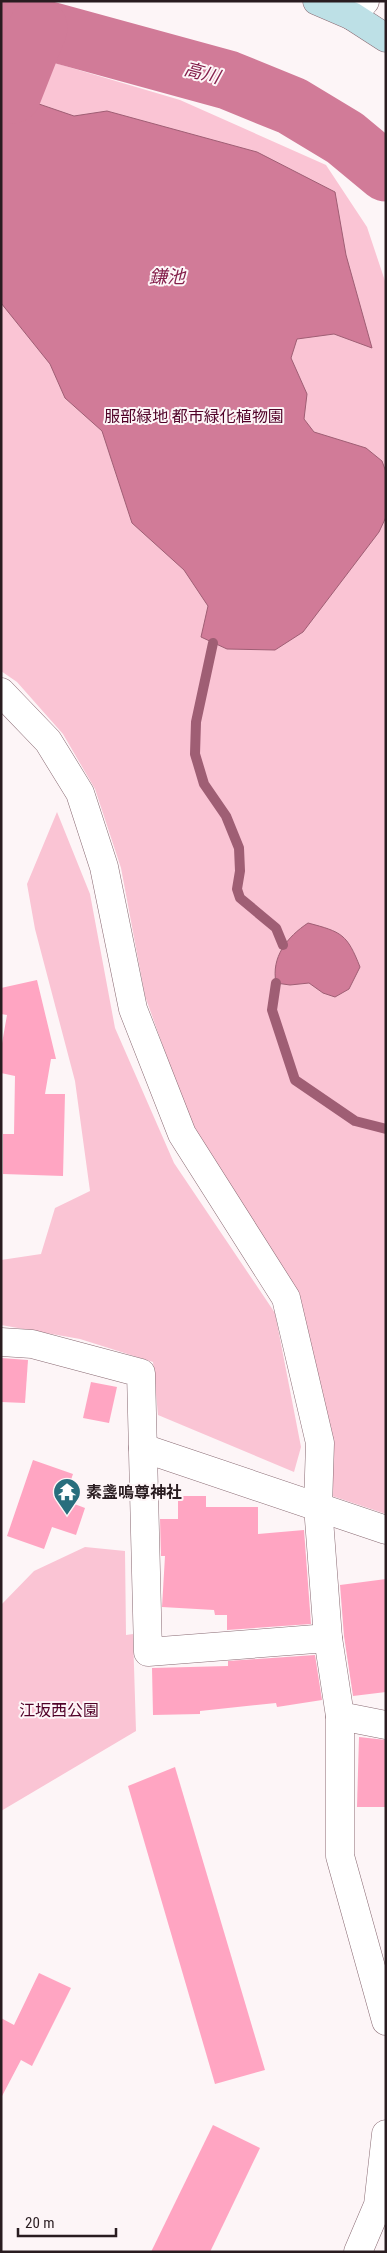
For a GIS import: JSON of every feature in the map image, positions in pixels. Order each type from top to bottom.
[{"type":"main road","points":[[317,1],[358,8],[386,38]]},
{"type":"street","points":[[1,692],[48,741],[80,793],[104,867],[133,1010],[182,1134],[286,1298],[320,1443],[318,1506],[328,1638],[340,1716],[340,1856],[386,2021]]},
{"type":"street","points":[[1,1342],[32,1344],[141,1373],[148,1652],[328,1638]]},
{"type":"street","points":[[143,1448],[386,1530]]},
{"type":"street","points":[[340,1716],[386,1724]]},
{"type":"street","points":[[358,2252],[378,2205],[386,2134]]},
{"type":"green space","name":"服部緑地 都市緑化植物園","points":[[1,47],[180,100],[326,165],[367,227],[386,284],[386,1514],[332,1496],[332,1436],[300,1298],[195,1136],[145,996],[121,868],[95,789],[63,734],[17,682],[1,671]]},
{"type":"green space","points":[[57,812],[90,894],[115,1028],[174,1163],[275,1313],[301,1447],[294,1472],[158,1415],[153,1362],[80,1339],[1,1325],[1,1260],[41,1254],[55,1208],[90,1191],[75,1081],[35,929],[27,884]]},
{"type":"green space","name":"江坂西公園","points":[[85,1547],[125,1551],[126,1635],[133,1634],[136,1731],[1,1811],[1,1605],[34,1571]]},
{"type":"water","name":"鎌池","points":[[1,91],[74,116],[107,111],[257,152],[335,192],[346,255],[372,348],[334,334],[297,339],[291,358],[307,394],[304,419],[314,432],[366,448],[382,461],[386,472],[386,517],[379,532],[303,632],[275,650],[227,649],[201,637],[208,606],[184,570],[132,523],[102,431],[65,398],[50,364],[1,303]]},
{"type":"water","points":[[308,923],[329,929],[342,936],[351,947],[360,967],[349,989],[335,997],[323,993],[309,983],[290,985],[276,983],[276,965],[282,948],[293,935]]},
{"type":"building","points":[[37,980],[56,1059],[51,1059],[45,1094],[65,1094],[63,1176],[3,1174],[3,1134],[14,1134],[15,1076],[1,1073],[1,1049],[7,1015],[1,1014],[1,988]]},
{"type":"building","points":[[1,1358],[28,1360],[25,1403],[1,1402]]},
{"type":"building","points":[[91,1382],[117,1387],[109,1423],[83,1418]]},
{"type":"building","points":[[33,1460],[73,1474],[64,1500],[85,1508],[76,1535],[52,1527],[44,1549],[7,1536]]},
{"type":"building","points":[[178,1496],[206,1496],[206,1507],[258,1507],[258,1534],[304,1530],[311,1624],[227,1630],[227,1615],[215,1615],[214,1610],[162,1607],[165,1556],[161,1556],[160,1519],[178,1519]]},
{"type":"building","points":[[386,1579],[386,1692],[353,1696],[344,1636],[340,1585]]},
{"type":"building","points":[[315,1655],[322,1700],[277,1707],[276,1703],[200,1711],[200,1714],[153,1715],[152,1668],[228,1666],[228,1661]]},
{"type":"building","points":[[359,1737],[386,1740],[386,1807],[357,1807]]},
{"type":"building","points":[[175,1767],[265,2070],[215,2084],[128,1786]]},
{"type":"building","points":[[39,1973],[71,1988],[32,2066],[21,2060],[1,2098],[1,2018],[14,2025]]},
{"type":"building","points":[[213,2125],[260,2148],[210,2252],[151,2252]]},
{"type":"waterway","name":"高川","points":[[1,11],[38,28],[228,80],[292,106],[345,138],[386,172]]},
{"type":"waterway","points":[[12,94],[38,28]]},
{"type":"waterway","points":[[213,643],[196,722],[195,754],[204,784],[226,816],[239,848],[240,871],[237,889],[240,898],[276,928],[283,945]]},
{"type":"waterway","points":[[276,983],[272,1010],[295,1080],[355,1121],[386,1129]]},
{"type":"place","name":"素盞嗚尊神社","points":[[67,1516]]}]
